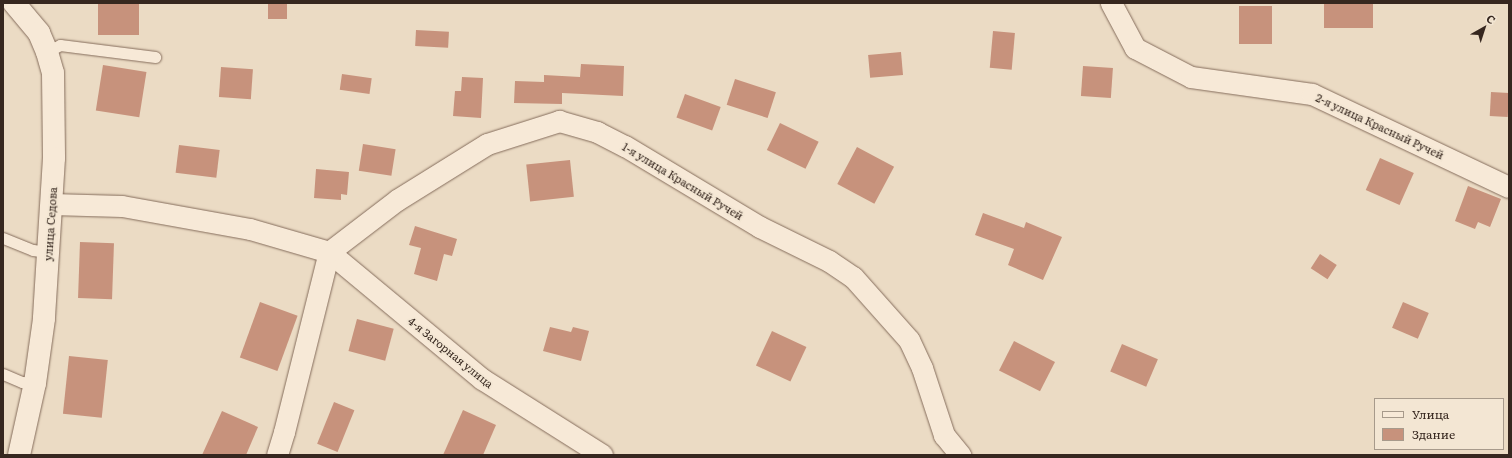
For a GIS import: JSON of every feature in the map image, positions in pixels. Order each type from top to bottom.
[{"type":"street","name":"улица Седова","points":[[14,3],[38,33],[47,52],[53,73],[54,158],[44,319],[34,383],[19,455]]},
{"type":"street","name":"2-я улица Красный Ручей","points":[[1111,3],[1135,48],[1191,77],[1312,94],[1509,187]]},
{"type":"street","name":"1-я улица Красный Ручей","points":[[329,252],[397,200],[487,144],[559,121],[597,132],[625,146],[760,227],[829,261],[853,277],[909,340],[922,368],[944,435],[960,455]]},
{"type":"street","name":"4-я Загорная улица","points":[[51,204],[122,206],[250,229],[329,252],[482,379],[602,455]]},
{"type":"street","points":[[276,455],[284,432],[329,252]]},
{"type":"lane","points":[[47,52],[60,45],[155,57]]},
{"type":"lane","points":[[3,238],[33,250],[48,252]]},
{"type":"lane","points":[[3,374],[22,382],[34,383]]},
{"type":"building","points":[[98,3],[139,3],[139,35],[98,35]]},
{"type":"building","points":[[268,3],[287,3],[287,19],[268,19]]},
{"type":"building","points":[[1324,3],[1373,3],[1373,28],[1324,28]]},
{"type":"building","points":[[1239,6],[1272,6],[1272,44],[1239,44]]},
{"type":"building","points":[[416,30],[449,32],[448,48],[415,46]]},
{"type":"building","points":[[993,31],[1015,33],[1012,70],[990,68]]},
{"type":"building","points":[[901,52],[903,75],[870,78],[868,55]]},
{"type":"building","points":[[581,64],[624,66],[623,96],[562,93],[562,104],[514,103],[515,81],[544,82],[544,75],[580,77]]},
{"type":"building","points":[[103,65],[146,72],[139,117],[96,110]]},
{"type":"building","points":[[1083,66],[1113,68],[1111,98],[1081,96]]},
{"type":"building","points":[[221,67],[253,69],[251,99],[219,97]]},
{"type":"building","points":[[342,74],[372,78],[369,94],[340,90]]},
{"type":"building","points":[[462,77],[483,78],[481,118],[453,116],[455,91],[461,91]]},
{"type":"building","points":[[735,79],[776,92],[768,118],[727,105]]},
{"type":"building","points":[[1491,92],[1509,93],[1508,117],[1490,116]]},
{"type":"building","points":[[685,94],[721,107],[712,130],[676,117]]},
{"type":"building","points":[[780,123],[819,142],[805,169],[767,150]]},
{"type":"building","points":[[363,144],[396,149],[391,176],[359,171]]},
{"type":"building","points":[[179,145],[220,150],[216,178],[176,173]]},
{"type":"building","points":[[857,147],[894,167],[874,204],[837,184]]},
{"type":"building","points":[[1380,158],[1414,173],[1400,205],[1366,190]]},
{"type":"building","points":[[570,160],[574,197],[530,201],[526,165]]},
{"type":"building","points":[[316,169],[349,172],[347,195],[341,194],[341,200],[314,198]]},
{"type":"building","points":[[1468,186],[1501,199],[1490,227],[1478,222],[1475,229],[1455,221]]},
{"type":"building","points":[[983,213],[1024,228],[1026,222],[1062,237],[1043,280],[1008,265],[1014,249],[975,235]]},
{"type":"building","points":[[415,226],[457,239],[452,256],[444,254],[437,281],[414,274],[421,248],[409,245]]},
{"type":"building","points":[[80,242],[114,243],[112,299],[78,298]]},
{"type":"building","points":[[1320,254],[1337,265],[1328,279],[1311,268]]},
{"type":"building","points":[[260,302],[298,316],[277,371],[240,357]]},
{"type":"building","points":[[1403,302],[1429,313],[1418,339],[1392,328]]},
{"type":"building","points":[[357,319],[394,329],[385,361],[348,351]]},
{"type":"building","points":[[550,327],[571,332],[573,327],[589,331],[581,361],[543,351]]},
{"type":"building","points":[[772,331],[806,347],[790,381],[756,365]]},
{"type":"building","points":[[1014,341],[1055,362],[1040,391],[999,370]]},
{"type":"building","points":[[1122,344],[1158,359],[1146,387],[1110,372]]},
{"type":"building","points":[[69,356],[108,360],[102,418],[63,414]]},
{"type":"building","points":[[334,402],[354,410],[338,452],[317,444]]},
{"type":"building","points":[[463,410],[496,425],[483,455],[443,455]]},
{"type":"building","points":[[222,411],[258,427],[246,455],[202,455]]}]
